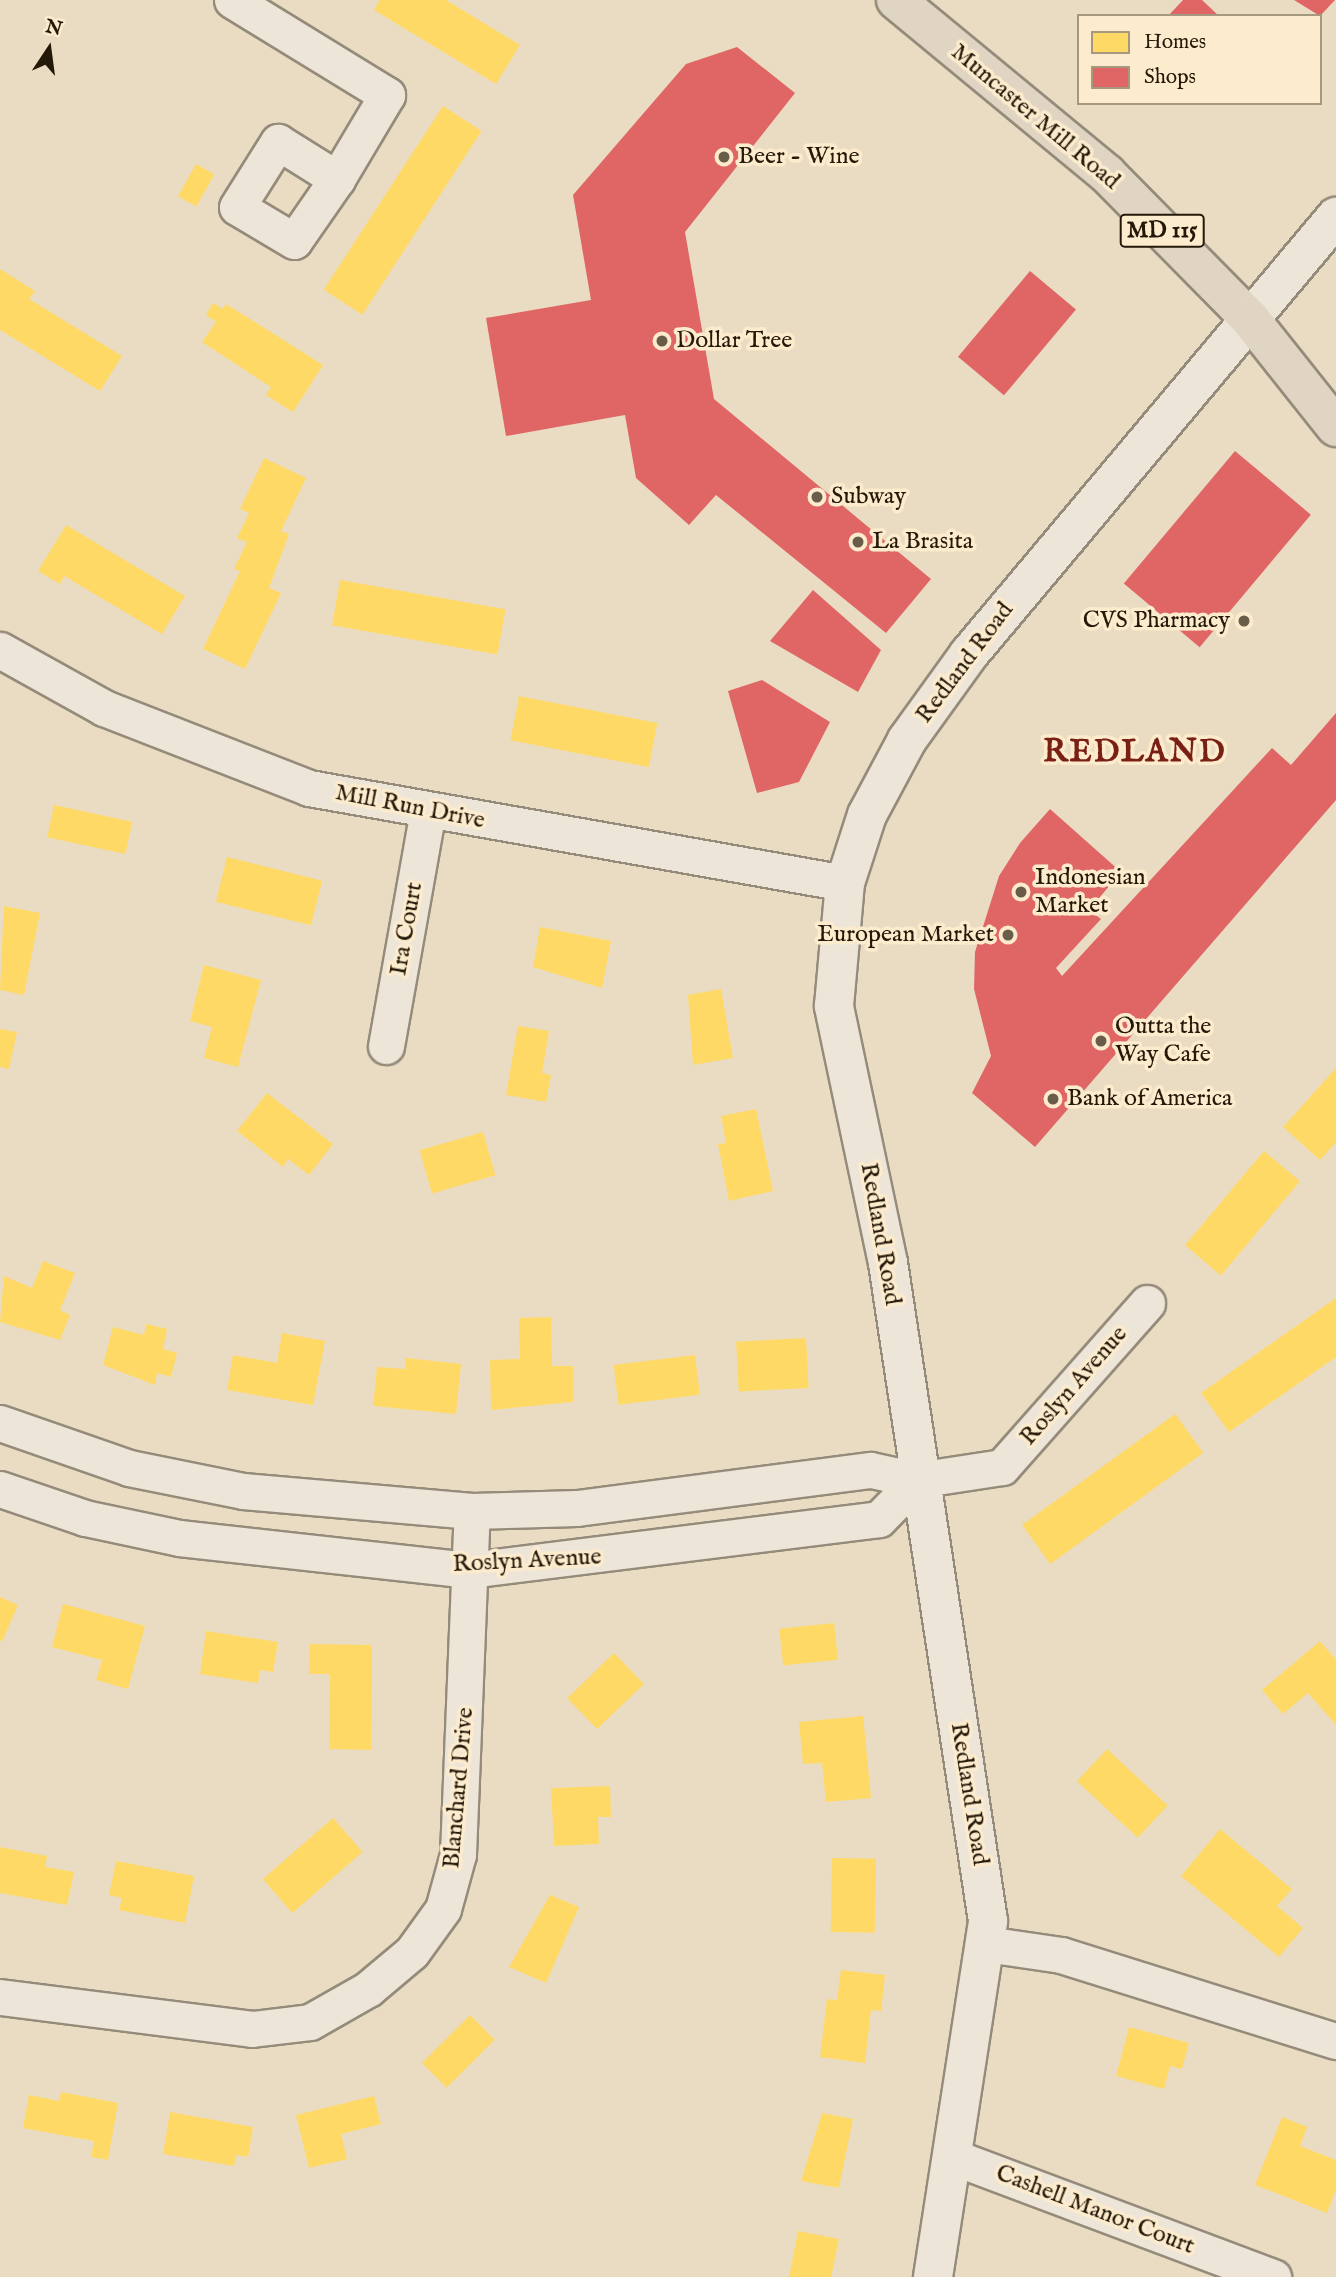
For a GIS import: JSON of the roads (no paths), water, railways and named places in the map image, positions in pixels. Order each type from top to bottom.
[{"type":"main road","name":"Muncaster Mill Road","points":[[896,0],[1107,174],[1250,319],[1336,427]]},
{"type":"main road","name":"Redland Road","points":[[933,2277],[956,2158],[986,1944],[971,1779],[917,1479],[888,1263],[834,1006],[845,883],[867,815],[941,692],[1037,569],[1336,217]]},
{"type":"street","points":[[232,0],[387,95],[337,179]]},
{"type":"street","name":"Mill Run Drive","points":[[0,650],[104,708],[235,764],[309,788],[845,883]]},
{"type":"street","name":"Ira Court","points":[[386,1046],[428,811]]},
{"type":"street","name":"Roslyn Avenue","points":[[0,1423],[129,1468],[243,1491],[472,1511],[577,1508],[872,1470],[917,1479],[1002,1467],[1147,1303]]},
{"type":"street","name":"Roslyn Avenue","points":[[0,1489],[85,1518],[179,1538],[470,1570],[879,1519],[917,1479]]},
{"type":"street","name":"Blanchard Drive","points":[[0,1997],[252,2029],[310,2022],[368,1989],[412,1952],[443,1909],[458,1854],[472,1511]]},
{"type":"street","points":[[986,1944],[1061,1955],[1336,2041]]},
{"type":"street","name":"Cashell Manor Court","points":[[956,2158],[1273,2277]]},
{"type":"place","name":"Beer - Wine","points":[[724,157]]},
{"type":"place","name":"Dollar Tree","points":[[662,341]]},
{"type":"place","name":"Subway","points":[[817,497]]},
{"type":"place","name":"La Brasita","points":[[858,542]]},
{"type":"place","name":"CVS Pharmacy","points":[[1244,621]]},
{"type":"place","name":"Indonesian Market","points":[[1021,892]]},
{"type":"place","name":"European Market","points":[[1008,935]]},
{"type":"place","name":"Outta the Way Cafe","points":[[1101,1041]]},
{"type":"place","name":"Bank of America","points":[[1053,1099]]},
{"type":"district","name":"REDLAND","points":[[1135,753]]}]
